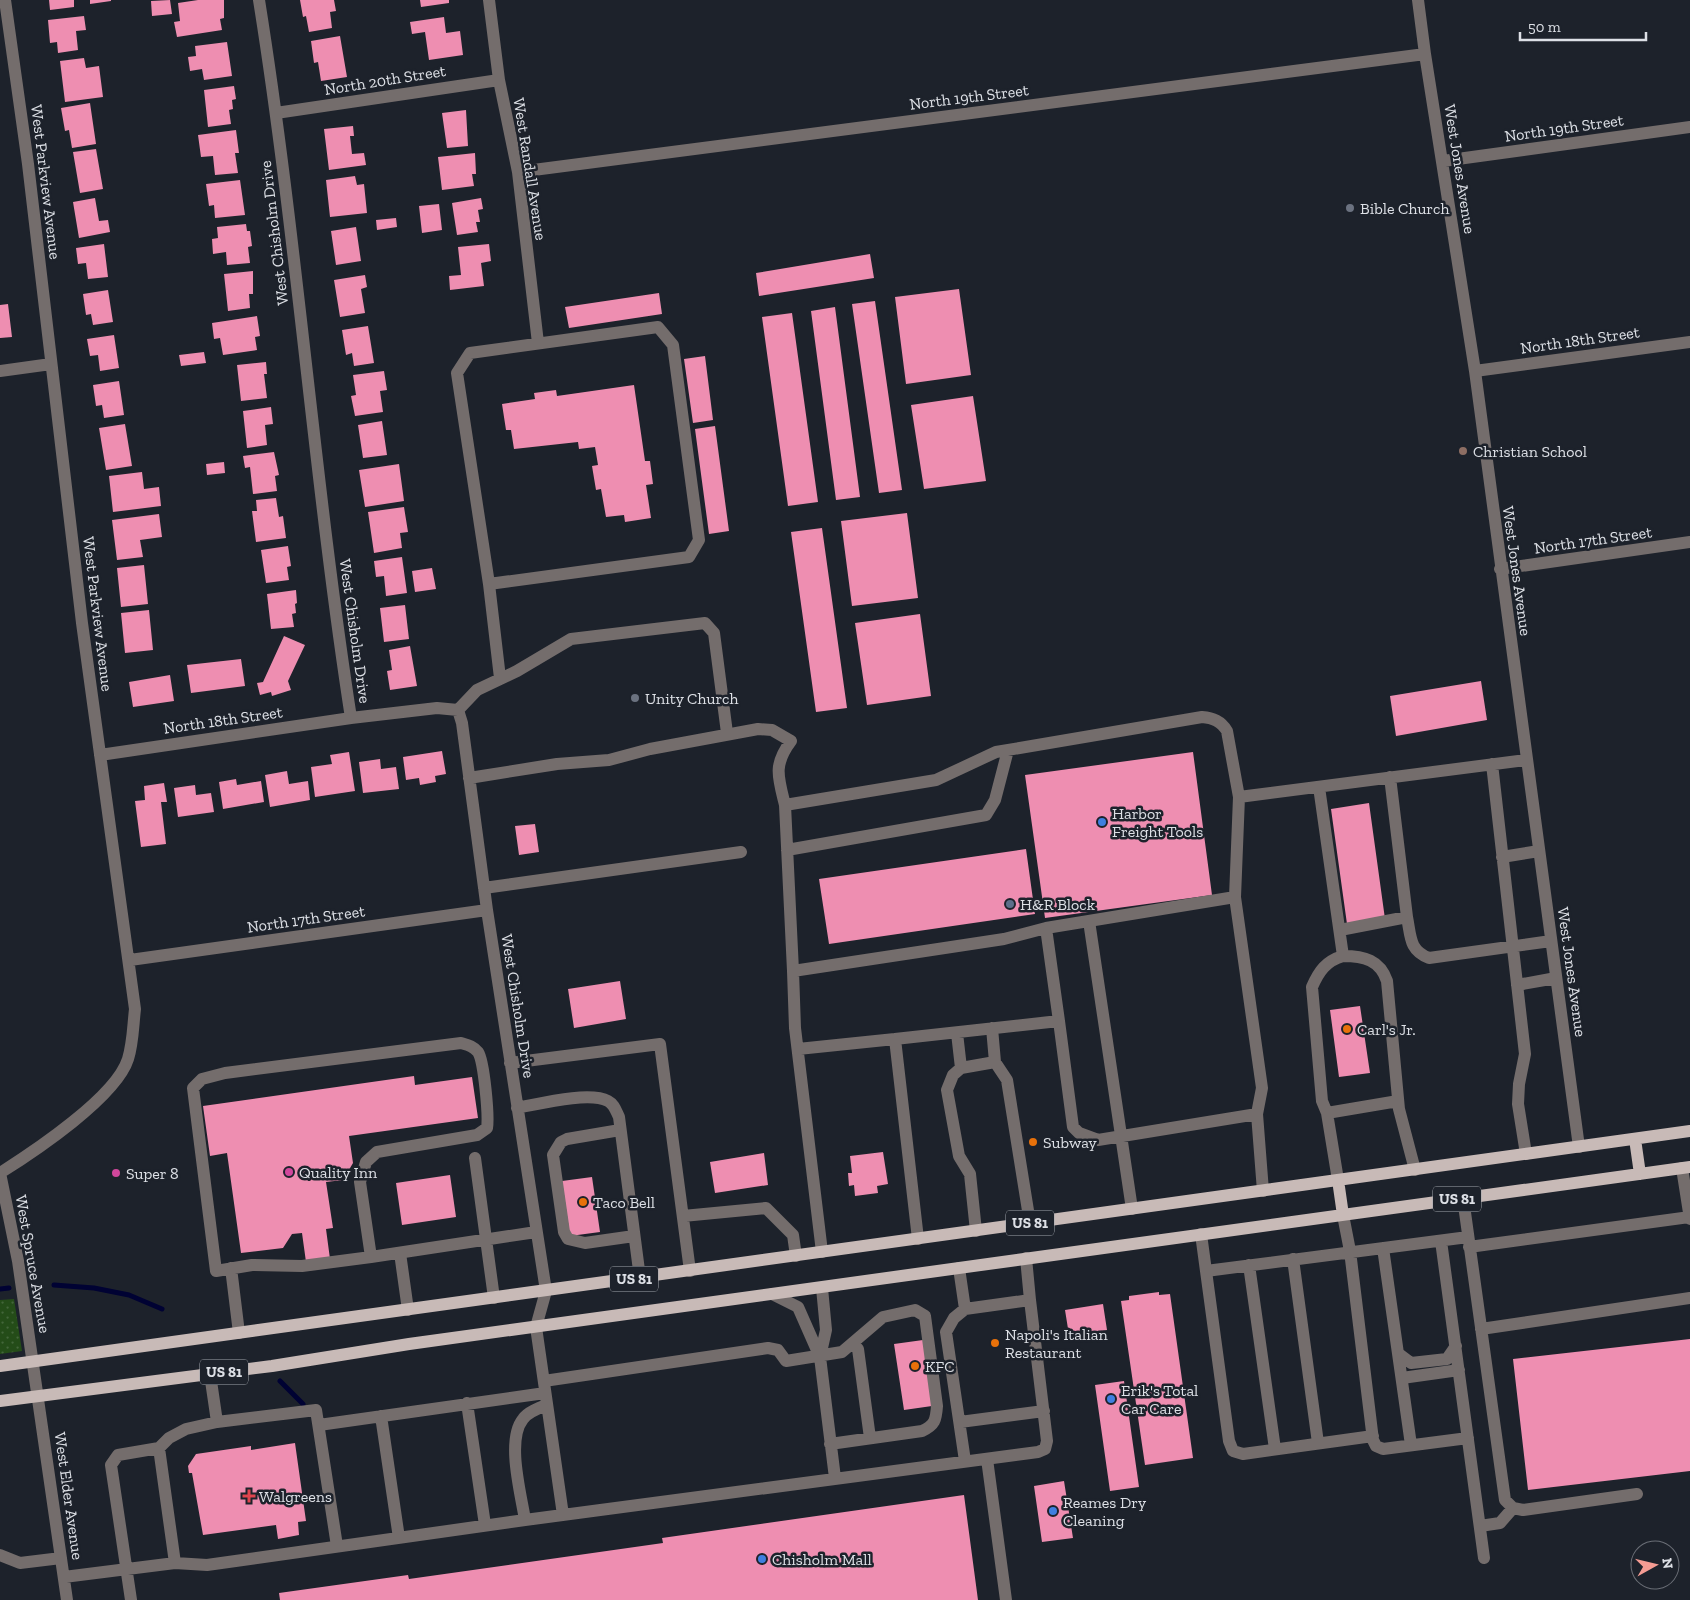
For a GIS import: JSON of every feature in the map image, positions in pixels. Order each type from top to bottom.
[{"type":"main road","name":"US 81","points":[[0,1366],[1690,1131]]},
{"type":"main road","points":[[1635,1139],[1640,1174]]},
{"type":"main road","name":"US 81","points":[[0,1401],[210,1374],[1026,1258],[1686,1167]]},
{"type":"main road","points":[[1338,1180],[1343,1215]]},
{"type":"street","name":"West Parkview Avenue","points":[[0,1173],[41,1147],[109,1090],[128,1060],[132,1044],[135,1009],[130,960],[82,623],[5,0]]},
{"type":"street","name":"West Chisholm Drive","points":[[259,0],[276,113],[329,568],[351,718],[437,708],[458,710],[462,722],[487,910],[546,1291],[536,1327]]},
{"type":"street","name":"West Randall Avenue","points":[[489,0],[499,80],[518,172],[538,343]]},
{"type":"street","name":"West Jones Avenue","points":[[1418,0],[1475,371],[1500,569],[1579,1147]]},
{"type":"street","name":"North 19th Street","points":[[518,172],[1425,54]]},
{"type":"street","name":"North 20th Street","points":[[276,113],[499,80]]},
{"type":"street","name":"North 19th Street","points":[[1443,161],[1690,127]]},
{"type":"street","points":[[488,584],[689,557],[699,540],[673,345],[658,327],[470,353],[456,373],[488,584],[500,678]]},
{"type":"street","name":"North 18th Street","points":[[1475,371],[1690,342]]},
{"type":"street","points":[[0,371],[51,364]]},
{"type":"street","name":"North 17th Street","points":[[1500,569],[1690,542]]},
{"type":"street","points":[[458,710],[477,690],[516,671],[571,640],[705,623],[714,633],[728,734]]},
{"type":"street","name":"North 18th Street","points":[[100,755],[351,718]]},
{"type":"street","points":[[786,805],[936,780],[996,752],[1210,718],[1223,724],[1227,731],[1239,797],[1235,897],[1262,1088],[1257,1114],[1263,1191]]},
{"type":"street","points":[[470,778],[557,764],[609,760],[650,749],[758,729],[772,730],[791,741],[780,756],[777,775],[786,805],[798,1049],[822,1252]]},
{"type":"street","points":[[787,850],[986,815],[995,800],[1008,750]]},
{"type":"street","points":[[1239,797],[1526,760]]},
{"type":"street","points":[[1492,764],[1525,1054],[1519,1084],[1518,1104],[1526,1154]]},
{"type":"street","points":[[1390,778],[1412,946],[1420,954],[1429,958],[1551,941]]},
{"type":"street","points":[[1319,787],[1343,956]]},
{"type":"street","points":[[484,888],[741,852]]},
{"type":"street","points":[[1502,857],[1539,852]]},
{"type":"street","points":[[793,971],[1004,940],[1046,928],[1235,897]]},
{"type":"street","name":"North 17th Street","points":[[130,960],[487,910]]},
{"type":"street","points":[[1340,930],[1407,917]]},
{"type":"street","points":[[1089,921],[1132,1209]]},
{"type":"street","points":[[1046,928],[1073,1127],[1079,1133],[1098,1140],[1257,1114]]},
{"type":"street","points":[[1338,1180],[1327,1113],[1322,1100],[1312,987],[1319,970],[1332,959],[1343,956],[1362,956],[1384,971],[1387,981],[1398,1101],[1414,1170]]},
{"type":"street","points":[[1517,985],[1556,978]]},
{"type":"street","points":[[798,1049],[1059,1021]]},
{"type":"street","points":[[992,1028],[994,1062],[1007,1080],[1030,1223]]},
{"type":"street","points":[[957,1033],[961,1068]]},
{"type":"street","points":[[895,1039],[918,1239]]},
{"type":"street","points":[[371,1257],[360,1182],[366,1162],[377,1152],[477,1135],[487,1128],[489,1117],[479,1054],[472,1046],[461,1043],[225,1073],[202,1079],[193,1088],[216,1271],[252,1265],[302,1266],[371,1257],[400,1253],[536,1232]]},
{"type":"street","points":[[510,1063],[660,1044],[690,1271]]},
{"type":"street","points":[[976,1231],[970,1174],[959,1156],[947,1090],[953,1075],[961,1068],[994,1062]]},
{"type":"street","points":[[517,1108],[586,1097],[609,1101],[614,1107],[620,1130],[640,1278]]},
{"type":"street","points":[[1327,1113],[1398,1101]]},
{"type":"street","points":[[620,1130],[567,1139],[561,1142],[553,1155],[564,1232],[568,1239],[585,1243],[634,1236]]},
{"type":"street","points":[[475,1158],[494,1298]]},
{"type":"street","points":[[1206,1271],[1350,1251],[1442,1241],[1469,1242],[1689,1212],[1686,1167]]},
{"type":"street","name":"West Spruce Avenue","points":[[0,1173],[18,1261],[38,1396]]},
{"type":"street","points":[[1463,1198],[1505,1500],[1513,1508],[1523,1510],[1637,1494]]},
{"type":"street","points":[[683,1216],[766,1208],[793,1235],[796,1256]]},
{"type":"street","points":[[1343,1215],[1350,1251],[1373,1436],[1376,1446],[1382,1449],[1468,1438]]},
{"type":"street","points":[[1200,1234],[1229,1441],[1233,1451],[1243,1454],[1373,1436]]},
{"type":"street","points":[[1442,1241],[1484,1558]]},
{"type":"street","points":[[1384,1248],[1411,1445]]},
{"type":"street","points":[[400,1253],[408,1310]]},
{"type":"street","points":[[64,1578],[175,1563],[207,1565],[563,1514],[1038,1452],[1045,1449],[1048,1441],[1026,1258]]},
{"type":"street","points":[[1293,1259],[1318,1444]]},
{"type":"street","points":[[1249,1264],[1274,1449]]},
{"type":"street","points":[[231,1268],[239,1333]]},
{"type":"street","points":[[959,1268],[965,1310]]},
{"type":"street","points":[[820,1357],[826,1330],[822,1288]]},
{"type":"street","points":[[772,1294],[798,1307],[820,1357],[835,1478]]},
{"type":"street","points":[[1481,1329],[1690,1298]]},
{"type":"street","points":[[929,1343],[936,1336],[946,1332],[954,1318],[965,1310],[1030,1300]]},
{"type":"street","points":[[319,1425],[545,1393],[768,1348],[778,1350],[786,1361],[820,1357],[842,1352],[883,1317],[916,1310],[925,1316],[937,1406],[936,1419],[932,1426],[922,1431],[830,1444]]},
{"type":"street","points":[[536,1327],[563,1514]]},
{"type":"street","points":[[946,1332],[965,1461]]},
{"type":"street","points":[[853,1343],[858,1349],[870,1438]]},
{"type":"street","points":[[1398,1354],[1412,1363],[1447,1360],[1456,1346]]},
{"type":"street","points":[[1402,1378],[1459,1370]]},
{"type":"street","points":[[210,1374],[217,1422]]},
{"type":"street","points":[[525,1520],[517,1465],[516,1438],[523,1419],[535,1409],[545,1393]]},
{"type":"street","name":"West Elder Avenue","points":[[38,1396],[67,1600]]},
{"type":"street","points":[[467,1404],[485,1525]]},
{"type":"street","points":[[131,1600],[111,1465],[118,1455],[159,1448],[169,1438],[186,1429],[217,1422],[316,1410],[337,1546]]},
{"type":"street","points":[[960,1422],[1044,1411]]},
{"type":"street","points":[[381,1416],[399,1538]]},
{"type":"street","points":[[159,1448],[175,1563]]},
{"type":"street","points":[[987,1459],[1006,1600]]},
{"type":"street","points":[[1480,1526],[1500,1523],[1513,1508]]},
{"type":"street","points":[[0,1555],[20,1562],[61,1558]]},
{"type":"green space","points":[[14,1299],[22,1351],[0,1354],[0,1300]]},
{"type":"building","points":[[49,0],[74,0],[74,7],[50,10]]},
{"type":"building","points":[[90,0],[111,0],[111,1],[90,4]]},
{"type":"building","points":[[170,0],[172,14],[152,16],[151,1]]},
{"type":"building","points":[[198,0],[224,0],[224,18],[220,19],[222,30],[177,37],[174,22],[180,21],[178,3]]},
{"type":"building","points":[[300,0],[334,0],[336,11],[330,12],[332,28],[309,32],[306,16],[303,17]]},
{"type":"building","points":[[420,0],[449,0],[449,3],[421,7]]},
{"type":"building","points":[[84,16],[86,30],[76,31],[78,50],[58,53],[57,42],[50,43],[48,20]]},
{"type":"building","points":[[444,17],[446,33],[460,31],[463,55],[429,60],[425,32],[412,34],[410,22]]},
{"type":"building","points":[[340,36],[347,77],[321,81],[318,62],[314,63],[311,41]]},
{"type":"building","points":[[227,42],[232,76],[204,80],[202,69],[190,71],[188,57],[196,56],[195,46]]},
{"type":"building","points":[[84,58],[86,68],[99,66],[103,97],[65,102],[60,61]]},
{"type":"building","points":[[234,86],[236,99],[232,100],[233,109],[229,110],[231,124],[208,127],[204,90]]},
{"type":"building","points":[[90,103],[96,144],[72,148],[69,130],[65,131],[61,108]]},
{"type":"building","points":[[466,110],[468,146],[447,148],[442,113]]},
{"type":"building","points":[[353,126],[354,136],[350,136],[352,154],[364,153],[366,165],[329,170],[324,129]]},
{"type":"building","points":[[236,130],[239,153],[235,153],[238,173],[215,175],[213,156],[201,157],[198,135]]},
{"type":"building","points":[[96,149],[103,189],[80,193],[73,152]]},
{"type":"building","points":[[475,153],[476,174],[472,174],[474,186],[442,190],[438,157]]},
{"type":"building","points":[[355,176],[357,185],[364,184],[367,213],[330,217],[326,180]]},
{"type":"building","points":[[240,180],[245,215],[215,218],[214,205],[209,206],[206,184]]},
{"type":"building","points":[[95,198],[99,221],[108,220],[110,232],[79,238],[73,202]]},
{"type":"building","points":[[481,198],[483,209],[478,210],[480,222],[476,222],[478,232],[457,235],[452,203]]},
{"type":"building","points":[[439,204],[442,230],[422,233],[419,206]]},
{"type":"building","points":[[396,218],[397,227],[377,230],[376,220]]},
{"type":"building","points":[[246,224],[247,231],[250,231],[252,246],[248,247],[250,263],[227,265],[226,252],[213,254],[212,239],[218,238],[217,227]]},
{"type":"building","points":[[356,227],[361,261],[336,265],[331,231]]},
{"type":"building","points":[[104,244],[108,277],[88,279],[86,263],[78,264],[76,248]]},
{"type":"building","points":[[489,244],[491,261],[481,263],[484,286],[450,290],[449,276],[461,275],[458,247]]},
{"type":"building","points":[[870,254],[874,278],[759,296],[756,273]]},
{"type":"building","points":[[253,271],[253,294],[249,294],[250,308],[228,311],[224,274]]},
{"type":"building","points":[[365,275],[367,287],[361,289],[365,313],[340,317],[334,280]]},
{"type":"building","points":[[959,289],[971,375],[906,384],[895,297]]},
{"type":"building","points":[[108,290],[113,322],[93,325],[91,314],[86,315],[83,294]]},
{"type":"building","points":[[659,293],[662,314],[569,328],[565,307]]},
{"type":"building","points":[[875,301],[902,490],[879,493],[852,304]]},
{"type":"building","points":[[8,304],[12,337],[0,338],[0,305]]},
{"type":"building","points":[[835,307],[860,497],[836,500],[811,311]]},
{"type":"building","points":[[792,313],[818,502],[788,506],[762,317]]},
{"type":"building","points":[[257,316],[260,336],[255,337],[257,350],[223,355],[220,338],[214,339],[212,323]]},
{"type":"building","points":[[368,326],[374,363],[354,366],[352,353],[346,355],[342,330]]},
{"type":"building","points":[[114,335],[119,368],[100,371],[98,355],[90,356],[87,339]]},
{"type":"building","points":[[204,352],[206,363],[181,366],[179,355]]},
{"type":"building","points":[[705,356],[713,420],[693,423],[684,359]]},
{"type":"building","points":[[266,362],[267,374],[264,374],[267,398],[241,401],[237,365]]},
{"type":"building","points":[[384,371],[387,390],[380,391],[383,412],[355,416],[351,396],[356,395],[353,375]]},
{"type":"building","points":[[119,381],[124,415],[104,418],[102,405],[96,406],[93,385]]},
{"type":"building","points":[[634,385],[645,461],[650,461],[653,484],[646,485],[651,518],[625,522],[624,515],[606,517],[601,489],[596,490],[592,466],[598,465],[595,447],[579,449],[578,442],[514,449],[511,430],[506,430],[502,404],[535,399],[534,393],[556,390],[557,396]]},
{"type":"building","points":[[973,396],[986,481],[924,489],[911,405]]},
{"type":"building","points":[[271,407],[273,424],[265,425],[267,445],[247,448],[243,411]]},
{"type":"building","points":[[382,421],[387,455],[363,458],[358,425]]},
{"type":"building","points":[[125,424],[132,466],[106,470],[99,428]]},
{"type":"building","points":[[715,426],[729,531],[709,534],[695,429]]},
{"type":"building","points":[[274,452],[279,475],[275,476],[277,491],[253,494],[250,467],[245,468],[243,456]]},
{"type":"building","points":[[224,462],[225,473],[207,475],[206,464]]},
{"type":"building","points":[[399,464],[404,501],[365,507],[359,470]]},
{"type":"building","points":[[142,472],[144,489],[159,487],[161,506],[113,512],[109,476]]},
{"type":"building","points":[[276,498],[279,517],[283,516],[286,538],[256,542],[252,511],[257,511],[256,500]]},
{"type":"building","points":[[404,507],[408,532],[400,533],[402,548],[374,553],[368,512]]},
{"type":"building","points":[[907,513],[918,598],[852,606],[841,521]]},
{"type":"building","points":[[159,514],[162,537],[140,540],[143,557],[117,560],[112,520]]},
{"type":"building","points":[[822,528],[847,708],[816,712],[791,532]]},
{"type":"building","points":[[288,546],[291,566],[287,567],[289,580],[266,583],[261,550]]},
{"type":"building","points":[[402,557],[407,593],[386,596],[384,576],[376,577],[374,561]]},
{"type":"building","points":[[144,565],[148,604],[121,607],[117,568]]},
{"type":"building","points":[[432,568],[436,589],[415,592],[412,571]]},
{"type":"building","points":[[296,590],[296,613],[292,614],[294,627],[271,629],[267,594]]},
{"type":"building","points":[[405,605],[409,639],[384,642],[380,608]]},
{"type":"building","points":[[149,610],[153,650],[125,653],[121,613]]},
{"type":"building","points":[[920,614],[931,696],[867,705],[855,623]]},
{"type":"building","points":[[284,636],[305,645],[288,681],[291,690],[272,696],[271,692],[260,695],[257,683],[263,682]]},
{"type":"building","points":[[410,646],[417,686],[390,690],[387,671],[392,670],[389,650]]},
{"type":"building","points":[[241,659],[245,686],[191,693],[187,665]]},
{"type":"building","points":[[170,675],[174,701],[133,707],[129,682]]},
{"type":"building","points":[[1481,681],[1487,720],[1396,736],[1390,696]]},
{"type":"building","points":[[442,751],[446,774],[435,776],[436,782],[420,785],[419,778],[406,780],[403,757]]},
{"type":"building","points":[[349,752],[355,791],[315,797],[311,767],[332,764],[330,755]]},
{"type":"building","points":[[1193,752],[1212,895],[1045,918],[1025,775]]},
{"type":"building","points":[[380,759],[381,769],[396,767],[399,789],[363,793],[359,762]]},
{"type":"building","points":[[287,771],[289,784],[308,781],[310,800],[270,807],[265,775]]},
{"type":"building","points":[[236,779],[237,785],[261,781],[264,802],[223,809],[219,782]]},
{"type":"building","points":[[164,783],[167,802],[161,802],[166,844],[141,847],[135,801],[145,800],[144,786]]},
{"type":"building","points":[[195,785],[196,795],[211,793],[214,812],[178,817],[174,788]]},
{"type":"building","points":[[1369,803],[1385,919],[1347,924],[1331,809]]},
{"type":"building","points":[[535,824],[539,852],[519,855],[515,826]]},
{"type":"building","points":[[1026,849],[1035,914],[829,944],[819,879]]},
{"type":"building","points":[[620,981],[626,1019],[574,1028],[568,989]]},
{"type":"building","points":[[1360,1006],[1370,1073],[1339,1077],[1330,1010]]},
{"type":"building","name":"Quality Inn","points":[[414,1076],[415,1085],[472,1077],[478,1118],[349,1136],[353,1163],[343,1180],[326,1182],[333,1228],[326,1229],[330,1259],[306,1262],[302,1233],[292,1234],[283,1248],[241,1253],[227,1153],[210,1156],[203,1106]]},
{"type":"building","points":[[883,1152],[888,1184],[877,1186],[878,1193],[855,1196],[854,1185],[849,1186],[848,1173],[852,1173],[850,1156]]},
{"type":"building","points":[[764,1153],[768,1185],[715,1193],[710,1162]]},
{"type":"building","points":[[450,1175],[456,1217],[402,1225],[396,1183]]},
{"type":"building","points":[[592,1177],[600,1232],[570,1236],[562,1181]]},
{"type":"building","points":[[1159,1292],[1159,1295],[1170,1294],[1193,1458],[1145,1465],[1121,1301],[1129,1300],[1129,1296]]},
{"type":"building","points":[[1103,1304],[1107,1330],[1069,1335],[1065,1310]]},
{"type":"building","points":[[1690,1339],[1690,1471],[1528,1490],[1513,1359]]},
{"type":"building","points":[[923,1340],[932,1406],[904,1410],[894,1344]]},
{"type":"building","points":[[1124,1381],[1139,1487],[1110,1491],[1095,1385]]},
{"type":"building","name":"Walgreens","points":[[295,1443],[306,1521],[298,1522],[299,1535],[278,1539],[276,1525],[203,1535],[192,1473],[189,1473],[188,1466],[196,1454],[251,1446],[251,1450]]},
{"type":"building","points":[[1064,1481],[1073,1538],[1042,1542],[1034,1486]]},
{"type":"building","name":"Chisholm Mall","points":[[964,1495],[978,1600],[280,1600],[279,1593],[408,1575],[409,1579],[663,1543],[662,1538]]},
{"type":"waterway","points":[[54,1285],[94,1288],[129,1295],[162,1309]]},
{"type":"waterway","points":[[0,1289],[9,1288]]},
{"type":"waterway","points":[[280,1381],[303,1404]]},
{"type":"place","name":"Bible Church","points":[[1350,208]]},
{"type":"place","name":"Christian School","points":[[1463,451]]},
{"type":"place","name":"Unity Church","points":[[635,698]]},
{"type":"place","name":"Harbor Freight Tools","points":[[1102,822]]},
{"type":"place","name":"H&R Block","points":[[1010,904]]},
{"type":"place","name":"Carl's Jr.","points":[[1347,1029]]},
{"type":"place","name":"Subway","points":[[1033,1142]]},
{"type":"place","name":"Quality Inn","points":[[289,1172]]},
{"type":"place","name":"Super 8","points":[[116,1173]]},
{"type":"place","name":"Taco Bell","points":[[583,1202]]},
{"type":"place","name":"Napoli's Italian Restaurant","points":[[995,1343]]},
{"type":"place","name":"KFC","points":[[915,1366]]},
{"type":"place","name":"Erik's Total Car Care","points":[[1111,1399]]},
{"type":"place","name":"Walgreens","points":[[249,1496]]},
{"type":"place","name":"Reames Dry Cleaning","points":[[1053,1511]]},
{"type":"place","name":"Chisholm Mall","points":[[762,1559]]}]
